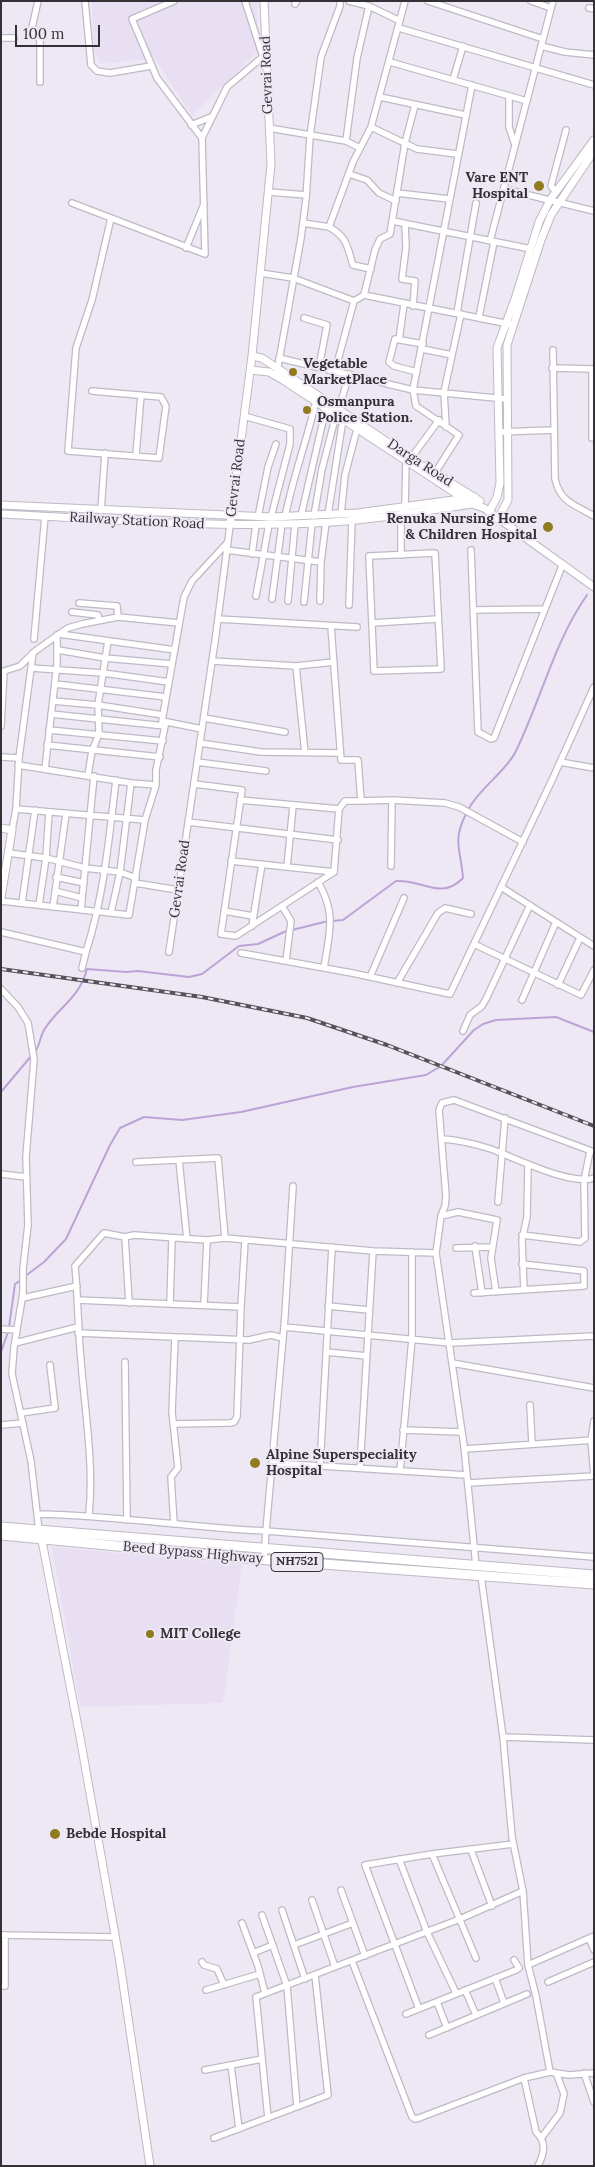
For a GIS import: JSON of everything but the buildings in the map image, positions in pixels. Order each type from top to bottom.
[{"type":"highway","name":"Beed Bypass Highway","points":[[1,1527],[41,1535],[264,1560],[594,1584]]},
{"type":"highway","name":"Beed Bypass Highway","points":[[1,1534],[265,1549],[594,1575]]},
{"type":"street","points":[[38,1],[31,32],[40,39],[40,82]]},
{"type":"street","points":[[84,1],[91,65],[97,71],[110,73],[151,66]]},
{"type":"street","points":[[174,1],[132,19],[151,66],[158,78],[190,125],[202,138]]},
{"type":"street","points":[[72,203],[186,248],[206,254],[202,138],[227,87],[264,55],[245,1]]},
{"type":"street","name":"Gevrai Road","points":[[169,952],[218,619],[252,356],[269,192],[271,164],[264,55],[264,1]]},
{"type":"street","points":[[277,373],[303,223],[310,136],[321,57],[340,4],[345,1]]},
{"type":"street","points":[[349,1],[369,6],[399,25],[594,85]]},
{"type":"street","points":[[329,227],[349,174],[371,127],[405,1]]},
{"type":"street","points":[[428,1],[543,39]]},
{"type":"street","points":[[531,1],[551,8]]},
{"type":"street","points":[[479,317],[492,242],[504,189],[553,1]]},
{"type":"street","points":[[346,141],[358,58],[369,6]]},
{"type":"street","points":[[1,38],[14,38]]},
{"type":"street","points":[[453,80],[463,46]]},
{"type":"street","points":[[541,46],[565,52],[594,55]]},
{"type":"street","points":[[390,62],[527,101]]},
{"type":"street","points":[[435,473],[459,435],[416,406],[413,390],[430,309],[457,154],[472,85]]},
{"type":"street","points":[[380,96],[465,115]]},
{"type":"street","points":[[509,96],[509,127],[515,146]]},
{"type":"street","points":[[364,295],[380,239],[390,234],[405,143],[415,105]]},
{"type":"street","points":[[190,125],[211,117]]},
{"type":"street","points":[[371,127],[417,149],[457,154]]},
{"type":"street","points":[[269,128],[346,141],[360,148]]},
{"type":"street","points":[[556,192],[551,186],[566,130]]},
{"type":"street","points":[[486,510],[497,497],[500,483],[497,348],[539,222],[550,200],[594,140]]},
{"type":"street","points":[[498,519],[508,500],[507,345],[551,215],[594,152]]},
{"type":"street","points":[[349,174],[366,180],[379,193],[396,200]]},
{"type":"street","points":[[504,189],[594,211]]},
{"type":"street","points":[[269,192],[306,195]]},
{"type":"street","points":[[397,193],[449,199]]},
{"type":"street","points":[[186,248],[205,202]]},
{"type":"street","points":[[446,427],[444,392],[459,314],[469,238],[476,203]]},
{"type":"street","points":[[92,391],[162,397],[166,406],[159,458],[68,450],[76,348],[92,300],[111,218]]},
{"type":"street","points":[[393,221],[469,238],[531,249]]},
{"type":"street","points":[[303,223],[329,227],[340,233],[348,245],[353,265],[370,269]]},
{"type":"street","points":[[405,224],[406,247],[402,279],[415,280],[412,306]]},
{"type":"street","points":[[260,273],[293,278],[354,301]]},
{"type":"street","points":[[335,371],[354,301],[364,295],[514,325]]},
{"type":"street","points":[[399,340],[404,304]]},
{"type":"street","points":[[304,318],[327,324],[319,367]]},
{"type":"street","points":[[417,372],[394,366],[389,362],[395,339],[452,355]]},
{"type":"street","points":[[552,350],[555,479],[558,491],[564,499],[594,516]]},
{"type":"street","name":"Darga Road","points":[[252,356],[262,358],[277,373],[326,408],[339,414],[357,429],[435,473],[562,566],[593,586]]},
{"type":"street","points":[[279,358],[413,390],[506,399]]},
{"type":"street","points":[[552,368],[593,369],[592,438]]},
{"type":"street","name":"Darga Road","points":[[250,370],[277,373],[473,501]]},
{"type":"street","points":[[304,602],[313,520],[322,469],[339,414],[348,374]]},
{"type":"street","points":[[136,456],[141,395]]},
{"type":"street","points":[[272,599],[283,520],[316,401]]},
{"type":"street","points":[[301,516],[326,408]]},
{"type":"street","points":[[320,601],[321,562],[339,414]]},
{"type":"street","points":[[244,416],[290,429],[290,444],[270,521],[256,596]]},
{"type":"street","points":[[401,555],[401,515],[405,507],[408,459],[439,420]]},
{"type":"street","points":[[341,514],[345,475],[357,429]]},
{"type":"street","points":[[499,432],[554,430]]},
{"type":"street","points":[[252,554],[268,467],[276,444]]},
{"type":"street","points":[[100,511],[105,453]]},
{"type":"street","name":"Railway Station Road","points":[[283,520],[295,524],[327,519],[352,520],[401,515],[473,501]]},
{"type":"street","name":"Railway Station Road","points":[[327,519],[341,514],[473,501]]},
{"type":"street","name":"Railway Station Road","points":[[1,505],[231,517],[257,521]]},
{"type":"street","name":"Railway Station Road","points":[[1,514],[230,525],[283,520],[301,516],[313,520]]},
{"type":"street","points":[[34,639],[45,516]]},
{"type":"street","points":[[349,605],[352,520]]},
{"type":"street","points":[[288,601],[295,524]]},
{"type":"street","points":[[1,902],[129,915],[145,820],[156,785],[156,770],[163,741],[166,697],[179,623],[184,597],[192,581],[227,546],[252,554],[321,562]]},
{"type":"street","points":[[472,550],[478,732],[491,740],[494,738],[562,566]]},
{"type":"street","points":[[435,553],[438,619],[441,669],[374,671],[369,556],[435,553]]},
{"type":"street","points":[[79,603],[117,606],[118,617]]},
{"type":"street","points":[[474,610],[545,609]]},
{"type":"street","points":[[72,612],[98,615],[99,620]]},
{"type":"street","points":[[1,726],[3,672],[20,666],[34,652],[68,628],[118,617],[179,623]]},
{"type":"street","points":[[218,619],[357,627]]},
{"type":"street","points":[[372,623],[438,619]]},
{"type":"street","points":[[331,626],[341,760],[358,760],[360,801]]},
{"type":"street","points":[[58,634],[175,650]]},
{"type":"street","points":[[45,769],[55,684],[58,634]]},
{"type":"street","points":[[81,910],[90,815],[92,751],[99,734],[100,719],[98,705],[108,641]]},
{"type":"street","points":[[58,650],[105,658],[172,664]]},
{"type":"street","points":[[1,898],[16,809],[18,765],[34,652]]},
{"type":"street","points":[[212,661],[296,666],[334,662]]},
{"type":"street","points":[[296,666],[305,752]]},
{"type":"street","points":[[31,668],[103,673],[169,682]]},
{"type":"street","points":[[55,684],[166,697]]},
{"type":"street","points":[[241,953],[450,994],[523,842],[594,687]]},
{"type":"street","points":[[53,701],[98,705],[202,729]]},
{"type":"street","points":[[51,714],[100,719],[164,721]]},
{"type":"street","points":[[204,718],[285,732]]},
{"type":"street","points":[[49,730],[163,741]]},
{"type":"street","points":[[200,743],[261,752],[340,753]]},
{"type":"street","points":[[48,745],[160,757]]},
{"type":"street","points":[[1,757],[19,758]]},
{"type":"street","points":[[197,762],[266,772]]},
{"type":"street","points":[[560,762],[594,768]]},
{"type":"street","points":[[18,765],[131,783],[156,785]]},
{"type":"street","points":[[82,968],[97,912],[105,870],[116,780]]},
{"type":"street","points":[[111,913],[120,872],[131,783]]},
{"type":"street","points":[[194,784],[242,790],[221,934],[236,936],[334,872]]},
{"type":"street","points":[[240,800],[339,809]]},
{"type":"street","points":[[334,872],[339,809],[345,801],[392,800],[445,803],[478,817],[523,842]]},
{"type":"street","points":[[391,866],[392,800]]},
{"type":"street","points":[[287,867],[293,806]]},
{"type":"street","points":[[16,809],[145,820]]},
{"type":"street","points":[[22,904],[36,810]]},
{"type":"street","points":[[39,905],[46,858],[49,812]]},
{"type":"street","points":[[53,907],[66,814]]},
{"type":"street","points":[[188,822],[338,840]]},
{"type":"street","points":[[1,828],[12,830]]},
{"type":"street","points":[[8,853],[46,858],[85,868],[120,872],[135,881],[178,890]]},
{"type":"street","points":[[231,861],[334,872]]},
{"type":"street","points":[[252,926],[262,864]]},
{"type":"street","points":[[56,877],[84,883]]},
{"type":"street","points":[[318,882],[326,895],[331,915],[324,968]]},
{"type":"street","points":[[501,887],[594,946]]},
{"type":"street","points":[[55,892],[82,898]]},
{"type":"street","points":[[370,977],[404,898]]},
{"type":"street","points":[[463,1031],[470,1015],[484,1002],[530,905]]},
{"type":"street","points":[[282,906],[289,916],[291,927],[286,961]]},
{"type":"street","points":[[397,983],[438,913],[445,908],[471,914]]},
{"type":"street","points":[[224,911],[253,916]]},
{"type":"street","points":[[522,1000],[556,922]]},
{"type":"street","points":[[1,932],[86,952]]},
{"type":"street","points":[[558,985],[580,938]]},
{"type":"street","points":[[474,944],[581,996],[594,970]]},
{"type":"street","points":[[1,989],[18,1007],[28,1023],[34,1059],[26,1157],[28,1224],[23,1269],[23,1296],[14,1330],[15,1343],[12,1374],[31,1461],[37,1514],[115,1936],[150,2166]]},
{"type":"street","points":[[476,1566],[465,1449],[436,1253],[440,1216],[445,1206],[446,1196],[439,1110],[442,1103],[454,1100],[592,1152],[584,1181],[584,1238],[580,1242],[522,1235]]},
{"type":"street","points":[[498,1202],[505,1118]]},
{"type":"street","points":[[442,1139],[458,1140],[584,1181],[594,1178]]},
{"type":"street","points":[[136,1162],[218,1158],[225,1238]]},
{"type":"street","points":[[179,1160],[187,1239]]},
{"type":"street","points":[[524,1290],[522,1235],[527,1217],[528,1164]]},
{"type":"street","points":[[1,1174],[26,1178]]},
{"type":"street","points":[[264,1560],[284,1327],[293,1186]]},
{"type":"street","points":[[440,1216],[458,1212],[497,1220],[492,1247],[496,1292]]},
{"type":"street","points":[[89,1515],[91,1498],[75,1266],[104,1233],[125,1237],[134,1235],[207,1240],[225,1238],[373,1251],[436,1253]]},
{"type":"street","points":[[125,1237],[129,1303]]},
{"type":"street","points":[[170,1304],[172,1238]]},
{"type":"street","points":[[204,1305],[207,1240]]},
{"type":"street","points":[[174,1424],[234,1422],[237,1417],[245,1240]]},
{"type":"street","points":[[474,1246],[482,1293]]},
{"type":"street","points":[[320,1466],[332,1247]]},
{"type":"street","points":[[456,1248],[492,1247]]},
{"type":"street","points":[[360,1468],[373,1251]]},
{"type":"street","points":[[400,1471],[412,1340],[412,1252]]},
{"type":"street","points":[[474,1293],[584,1286],[584,1271],[522,1264]]},
{"type":"street","points":[[23,1296],[77,1286]]},
{"type":"street","points":[[77,1300],[241,1306]]},
{"type":"street","points":[[328,1306],[369,1310]]},
{"type":"street","points":[[284,1327],[450,1343],[594,1336]]},
{"type":"street","points":[[1,1329],[14,1330]]},
{"type":"street","points":[[15,1343],[78,1330],[249,1340],[271,1335],[283,1338]]},
{"type":"street","points":[[174,1524],[171,1477],[178,1468],[174,1424],[175,1337]]},
{"type":"street","points":[[326,1352],[366,1356]]},
{"type":"street","points":[[125,1362],[127,1520]]},
{"type":"street","points":[[452,1363],[594,1388]]},
{"type":"street","points":[[21,1413],[55,1408],[50,1365]]},
{"type":"street","points":[[530,1405],[532,1444]]},
{"type":"street","points":[[468,1483],[594,1476],[592,1440],[594,1421]]},
{"type":"street","points":[[1,1424],[23,1423]]},
{"type":"street","points":[[403,1430],[462,1432]]},
{"type":"street","points":[[465,1449],[592,1440]]},
{"type":"street","points":[[273,1463],[467,1475]]},
{"type":"street","points":[[37,1514],[89,1515],[174,1524],[594,1557]]},
{"type":"street","points":[[482,1576],[503,1737],[513,1844],[523,1891],[528,1965],[536,1996],[550,2072]]},
{"type":"street","points":[[503,1737],[594,1740]]},
{"type":"street","points":[[419,2008],[365,1865],[513,1844]]},
{"type":"street","points":[[471,1850],[492,1906]]},
{"type":"street","points":[[432,1854],[476,1958]]},
{"type":"street","points":[[399,1859],[427,1932],[456,1993]]},
{"type":"street","points":[[341,1890],[364,1956]]},
{"type":"street","points":[[268,2118],[256,1997],[460,1919],[523,1891]]},
{"type":"street","points":[[312,1900],[335,1967]]},
{"type":"street","points":[[282,1910],[305,1979]]},
{"type":"street","points":[[262,1915],[287,1986],[297,2107]]},
{"type":"street","points":[[242,1923],[265,1994]]},
{"type":"street","points":[[294,1945],[353,1923]]},
{"type":"street","points":[[3,1987],[3,1935],[115,1936]]},
{"type":"street","points":[[528,1965],[591,1937],[594,1950]]},
{"type":"street","points":[[253,1953],[273,1945]]},
{"type":"street","points":[[406,2014],[518,1968],[514,1960]]},
{"type":"street","points":[[352,1961],[412,2117],[415,2119],[524,2078],[550,2072],[557,2075],[594,2073]]},
{"type":"street","points":[[202,1962],[204,1966],[217,1969],[224,1985]]},
{"type":"street","points":[[548,1982],[594,1962]]},
{"type":"street","points":[[206,1990],[260,1974]]},
{"type":"street","points":[[214,2138],[328,2095],[315,1975]]},
{"type":"street","points":[[495,1978],[504,2003]]},
{"type":"street","points":[[465,1990],[476,2015]]},
{"type":"street","points":[[429,2035],[527,1994]]},
{"type":"street","points":[[437,2002],[447,2028]]},
{"type":"street","points":[[205,2070],[262,2059]]},
{"type":"street","points":[[231,2065],[239,2128]]},
{"type":"street","points":[[584,2073],[594,2102]]},
{"type":"street","points":[[538,2166],[543,2152],[542,2137],[560,2113],[564,2094],[557,2075]]},
{"type":"street","points":[[524,2078],[536,2132],[542,2137]]},
{"type":"shaded area","points":[[92,1],[257,1],[257,52],[192,116],[154,58],[101,64],[94,51]]},
{"type":"shaded area","name":"MIT College","points":[[52,1547],[242,1564],[223,1703],[80,1707]]},
{"type":"waterway","points":[[468,810],[479,794],[506,766],[516,751],[566,632],[587,595]]},
{"type":"waterway","points":[[332,921],[343,920],[396,881],[405,881],[439,889],[455,885],[463,878],[458,839],[466,814]]},
{"type":"waterway","points":[[35,1052],[44,1030],[79,988],[87,969],[138,971],[189,977],[202,974],[239,946],[258,944],[284,932],[328,921]]},
{"type":"waterway","points":[[24,1277],[44,1262],[66,1239],[110,1145],[120,1128],[144,1117],[182,1120],[241,1112],[353,1087],[426,1075],[441,1066],[474,1030],[483,1024],[496,1020],[556,1017],[594,1032]]},
{"type":"waterway","points":[[1,1092],[32,1055]]},
{"type":"waterway","points":[[9,1327],[15,1284],[21,1280]]},
{"type":"waterway","points":[[1,1352],[8,1332]]},
{"type":"railway","points":[[1,969],[202,997],[307,1018],[387,1045],[594,1126]]},
{"type":"place","name":"Vare ENT Hospital","points":[[539,186]]},
{"type":"place","name":"Vegetable MarketPlace","points":[[293,372]]},
{"type":"place","name":"Osmanpura Police Station.","points":[[307,410]]},
{"type":"place","name":"Renuka Nursing Home & Children Hospital","points":[[548,527]]},
{"type":"place","name":"Alpine Superspeciality Hospital","points":[[255,1463]]},
{"type":"place","name":"MIT College","points":[[150,1634]]},
{"type":"place","name":"Bebde Hospital","points":[[55,1834]]}]
